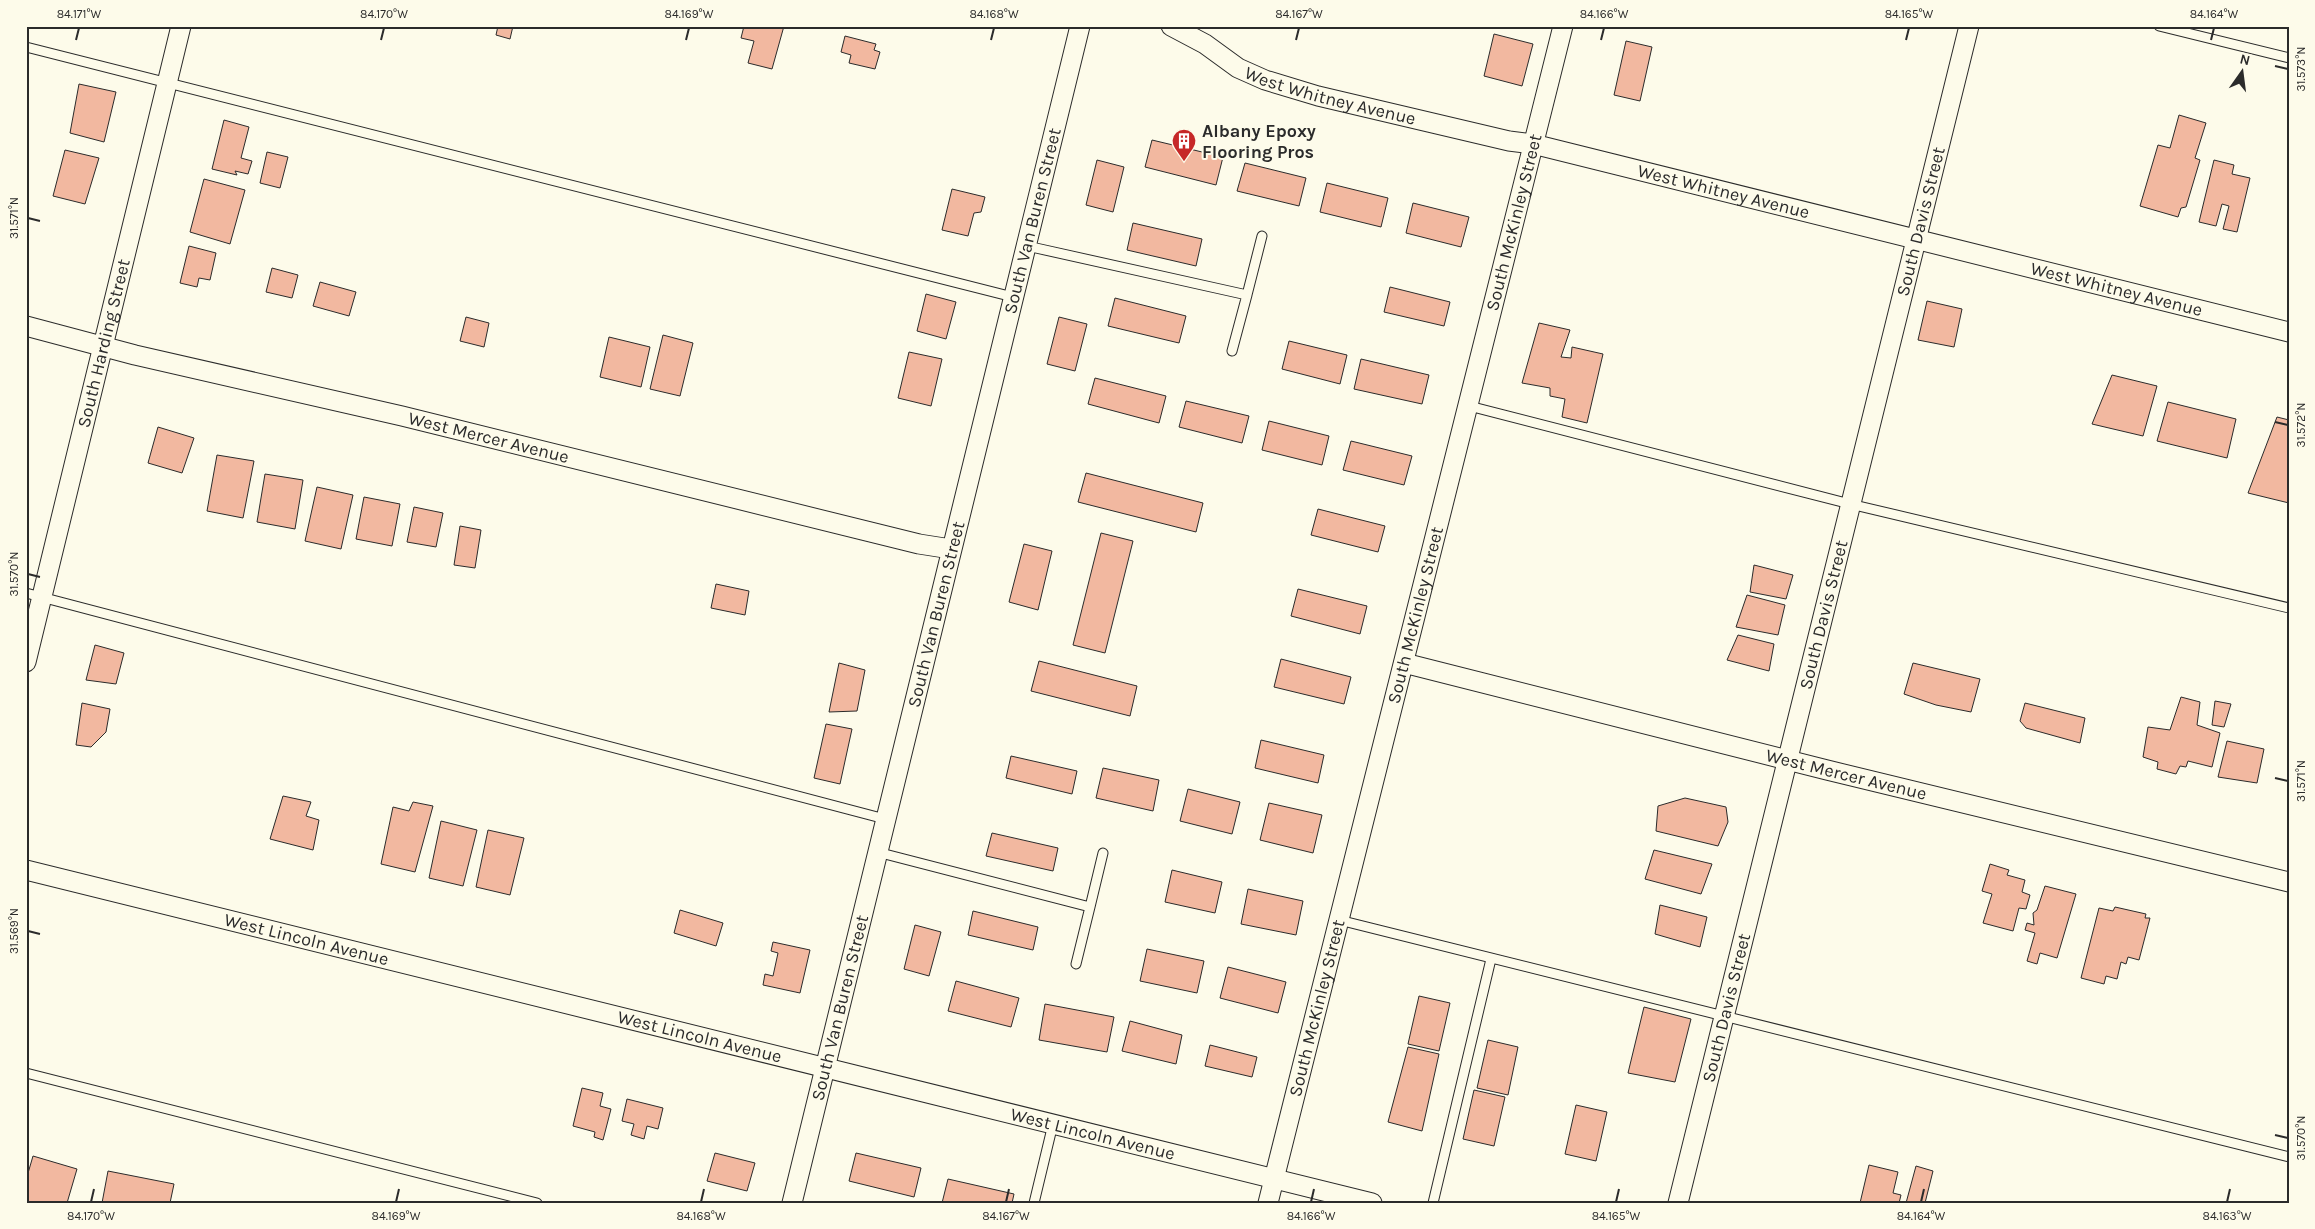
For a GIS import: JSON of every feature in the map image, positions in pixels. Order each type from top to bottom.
[{"type":"street","name":"South Harding Street","points":[[26,662],[34,595],[101,346],[181,26]]},
{"type":"street","name":"South Van Buren Street","points":[[792,1203],[1080,26]]},
{"type":"street","name":"West Whitney Avenue","points":[[1170,26],[1205,44],[1238,68],[1265,80],[1318,96],[1509,141],[1533,144],[2289,332]]},
{"type":"street","name":"South McKinley Street","points":[[1268,1203],[1563,26]]},
{"type":"street","name":"South Davis Street","points":[[1678,1203],[1969,26]]},
{"type":"street","name":"West Mercer Avenue","points":[[26,326],[101,346],[402,416],[919,544],[951,549]]},
{"type":"street","name":"West Mercer Avenue","points":[[1404,663],[2289,882]]},
{"type":"street","name":"West Lincoln Avenue","points":[[26,870],[1372,1203]]},
{"type":"lane","points":[[2159,26],[2289,58]]},
{"type":"lane","points":[[26,47],[167,81],[1013,297]]},
{"type":"lane","points":[[1232,351],[1262,236]]},
{"type":"lane","points":[[1027,246],[1247,295]]},
{"type":"lane","points":[[1469,406],[1850,504],[2289,608]]},
{"type":"lane","points":[[34,595],[885,820]]},
{"type":"lane","points":[[877,852],[1090,907]]},
{"type":"lane","points":[[1076,964],[1104,853]]},
{"type":"lane","points":[[1339,920],[2289,1157]]},
{"type":"lane","points":[[1433,1203],[1491,959]]},
{"type":"lane","points":[[26,1073],[537,1203]]},
{"type":"lane","points":[[1034,1203],[1053,1124]]},
{"type":"building","points":[[498,26],[513,26],[510,39],[496,35]]},
{"type":"building","points":[[744,26],[784,26],[772,69],[748,63],[754,41],[741,38]]},
{"type":"building","points":[[1494,34],[1533,44],[1522,86],[1484,76]]},
{"type":"building","points":[[845,36],[876,44],[874,50],[880,52],[875,69],[849,63],[851,55],[841,52]]},
{"type":"building","points":[[1626,41],[1652,47],[1640,101],[1614,95]]},
{"type":"building","points":[[79,84],[116,92],[104,142],[70,133]]},
{"type":"building","points":[[2179,115],[2206,123],[2195,158],[2200,160],[2186,207],[2181,208],[2178,217],[2140,206],[2158,145],[2170,148]]},
{"type":"building","points":[[224,120],[249,127],[241,158],[252,161],[248,174],[235,171],[237,175],[212,169]]},
{"type":"building","name":"Albany Epoxy Flooring Pros","points":[[1152,140],[1223,157],[1216,185],[1145,167]]},
{"type":"building","points":[[65,150],[99,158],[85,204],[53,196]]},
{"type":"building","points":[[267,152],[288,157],[280,188],[260,183]]},
{"type":"building","points":[[1097,160],[1124,167],[1113,212],[1086,205]]},
{"type":"building","points":[[2214,160],[2234,165],[2232,174],[2250,178],[2237,232],[2223,229],[2229,206],[2222,204],[2216,226],[2199,222]]},
{"type":"building","points":[[1245,163],[1306,178],[1299,206],[1237,191]]},
{"type":"building","points":[[204,179],[245,190],[230,244],[190,232]]},
{"type":"building","points":[[1327,183],[1388,198],[1381,227],[1320,212]]},
{"type":"building","points":[[952,189],[985,197],[981,212],[974,213],[968,236],[942,230]]},
{"type":"building","points":[[1413,203],[1469,217],[1461,247],[1406,233]]},
{"type":"building","points":[[1133,223],[1202,239],[1196,266],[1127,250]]},
{"type":"building","points":[[189,246],[216,253],[210,280],[199,278],[197,287],[180,283]]},
{"type":"building","points":[[272,268],[298,275],[292,298],[266,292]]},
{"type":"building","points":[[320,282],[356,292],[349,316],[313,306]]},
{"type":"building","points":[[1390,287],[1450,302],[1444,326],[1384,312]]},
{"type":"building","points":[[926,294],[956,302],[946,339],[917,331]]},
{"type":"building","points":[[1115,298],[1186,316],[1179,343],[1108,326]]},
{"type":"building","points":[[1927,301],[1962,309],[1954,347],[1918,340]]},
{"type":"building","points":[[466,317],[489,323],[484,347],[460,341]]},
{"type":"building","points":[[1059,317],[1087,324],[1075,371],[1047,364]]},
{"type":"building","points":[[1539,323],[1570,330],[1561,357],[1571,358],[1572,347],[1603,354],[1587,423],[1562,417],[1565,399],[1550,396],[1550,388],[1522,383]]},
{"type":"building","points":[[663,335],[693,343],[680,396],[650,389]]},
{"type":"building","points":[[609,337],[650,347],[641,387],[600,377]]},
{"type":"building","points":[[1289,341],[1347,355],[1340,384],[1282,369]]},
{"type":"building","points":[[909,352],[942,359],[931,406],[898,398]]},
{"type":"building","points":[[1361,359],[1429,375],[1422,404],[1354,389]]},
{"type":"building","points":[[2112,375],[2157,386],[2143,436],[2092,424]]},
{"type":"building","points":[[1095,378],[1166,396],[1159,423],[1088,404]]},
{"type":"building","points":[[1186,401],[1249,416],[1242,443],[1179,427]]},
{"type":"building","points":[[2168,402],[2236,419],[2227,458],[2157,441]]},
{"type":"building","points":[[2277,417],[2289,420],[2289,503],[2248,493]]},
{"type":"building","points":[[1269,421],[1329,436],[1322,465],[1262,450]]},
{"type":"building","points":[[158,427],[194,438],[182,473],[148,463]]},
{"type":"building","points":[[1351,441],[1412,456],[1404,485],[1343,470]]},
{"type":"building","points":[[217,455],[254,461],[243,518],[207,511]]},
{"type":"building","points":[[1086,473],[1203,503],[1196,532],[1078,502]]},
{"type":"building","points":[[265,474],[303,480],[295,529],[257,522]]},
{"type":"building","points":[[317,487],[353,495],[341,549],[305,541]]},
{"type":"building","points":[[364,497],[400,504],[392,546],[356,539]]},
{"type":"building","points":[[414,507],[443,513],[436,547],[407,542]]},
{"type":"building","points":[[1318,509],[1385,526],[1378,552],[1311,535]]},
{"type":"building","points":[[460,526],[481,530],[475,568],[454,565]]},
{"type":"building","points":[[1101,533],[1133,541],[1105,653],[1073,645]]},
{"type":"building","points":[[1024,544],[1052,551],[1038,610],[1009,602]]},
{"type":"building","points":[[1754,565],[1793,575],[1786,599],[1750,592]]},
{"type":"building","points":[[716,584],[749,591],[745,615],[711,608]]},
{"type":"building","points":[[1298,589],[1367,606],[1360,634],[1291,616]]},
{"type":"building","points":[[1747,595],[1785,605],[1778,635],[1736,627]]},
{"type":"building","points":[[1738,635],[1774,644],[1769,671],[1727,660]]},
{"type":"building","points":[[95,645],[124,653],[116,684],[86,680]]},
{"type":"building","points":[[1281,659],[1351,677],[1344,704],[1274,687]]},
{"type":"building","points":[[1039,661],[1137,686],[1130,716],[1031,691]]},
{"type":"building","points":[[839,663],[865,670],[857,711],[829,712]]},
{"type":"building","points":[[1913,663],[1980,679],[1971,712],[1936,705],[1904,694]]},
{"type":"building","points":[[2181,697],[2200,702],[2197,725],[2220,733],[2212,767],[2188,761],[2186,767],[2180,766],[2176,774],[2157,769],[2158,762],[2143,757],[2148,727],[2170,730]]},
{"type":"building","points":[[2215,701],[2231,704],[2224,727],[2212,725]]},
{"type":"building","points":[[82,703],[110,709],[106,732],[91,747],[76,745]]},
{"type":"building","points":[[2025,703],[2085,718],[2080,743],[2026,728],[2020,721]]},
{"type":"building","points":[[826,724],[852,729],[840,784],[814,778]]},
{"type":"building","points":[[1261,740],[1324,755],[1318,783],[1255,768]]},
{"type":"building","points":[[2227,741],[2264,749],[2257,783],[2218,777]]},
{"type":"building","points":[[1011,756],[1077,771],[1072,794],[1006,778]]},
{"type":"building","points":[[1103,768],[1159,780],[1153,811],[1096,798]]},
{"type":"building","points":[[1188,789],[1240,802],[1232,834],[1180,821]]},
{"type":"building","points":[[283,796],[311,802],[306,816],[319,820],[313,850],[270,839]]},
{"type":"building","points":[[1685,798],[1726,807],[1728,822],[1718,846],[1656,831],[1658,806]]},
{"type":"building","points":[[413,802],[433,806],[415,872],[381,864],[393,807],[409,811]]},
{"type":"building","points":[[1269,803],[1322,815],[1313,853],[1260,840]]},
{"type":"building","points":[[441,821],[477,830],[463,886],[429,878]]},
{"type":"building","points":[[488,830],[524,838],[510,895],[476,887]]},
{"type":"building","points":[[992,833],[1058,848],[1053,871],[986,856]]},
{"type":"building","points":[[1654,850],[1712,864],[1701,894],[1645,879]]},
{"type":"building","points":[[1990,864],[2009,870],[2007,875],[2025,880],[2022,892],[2030,895],[2026,909],[2019,908],[2013,931],[1983,923],[1992,894],[1982,891]]},
{"type":"building","points":[[1172,870],[1222,882],[1215,913],[1165,902]]},
{"type":"building","points":[[2045,886],[2076,894],[2057,958],[2040,953],[2037,964],[2027,961],[2035,933],[2025,930],[2027,923],[2034,925],[2033,913],[2037,910]]},
{"type":"building","points":[[1248,889],[1303,901],[1296,935],[1241,924]]},
{"type":"building","points":[[1660,905],[1707,917],[1700,947],[1655,934]]},
{"type":"building","points":[[2115,907],[2146,914],[2145,918],[2150,918],[2139,960],[2128,957],[2126,964],[2121,962],[2117,979],[2106,976],[2104,984],[2081,978],[2099,908],[2113,911]]},
{"type":"building","points":[[680,910],[723,923],[716,946],[674,933]]},
{"type":"building","points":[[973,911],[1038,927],[1033,950],[968,935]]},
{"type":"building","points":[[915,925],[941,932],[929,976],[904,969]]},
{"type":"building","points":[[773,942],[810,950],[800,993],[763,985],[765,974],[773,976],[778,953],[771,951]]},
{"type":"building","points":[[1147,949],[1204,961],[1197,993],[1140,981]]},
{"type":"building","points":[[1228,967],[1286,982],[1278,1013],[1220,998]]},
{"type":"building","points":[[956,981],[1019,998],[1011,1027],[948,1011]]},
{"type":"building","points":[[1419,996],[1450,1003],[1439,1051],[1408,1044]]},
{"type":"building","points":[[1045,1004],[1114,1017],[1107,1052],[1039,1040]]},
{"type":"building","points":[[1644,1007],[1691,1019],[1675,1082],[1628,1073]]},
{"type":"building","points":[[1130,1021],[1182,1035],[1176,1064],[1122,1051]]},
{"type":"building","points":[[1488,1040],[1518,1047],[1508,1095],[1477,1088]]},
{"type":"building","points":[[1210,1045],[1257,1057],[1252,1077],[1205,1066]]},
{"type":"building","points":[[1408,1047],[1439,1054],[1422,1131],[1388,1122]]},
{"type":"building","points":[[582,1088],[603,1093],[600,1106],[611,1109],[603,1140],[594,1137],[595,1132],[573,1126]]},
{"type":"building","points":[[1474,1090],[1505,1097],[1494,1146],[1463,1139]]},
{"type":"building","points":[[627,1099],[663,1108],[658,1129],[647,1126],[644,1139],[631,1135],[634,1124],[622,1121]]},
{"type":"building","points":[[1576,1105],[1607,1112],[1596,1161],[1565,1154]]},
{"type":"building","points":[[715,1153],[755,1163],[747,1191],[707,1181]]},
{"type":"building","points":[[856,1153],[921,1168],[914,1197],[849,1181]]},
{"type":"building","points":[[33,1156],[77,1169],[67,1203],[26,1203],[26,1180]]},
{"type":"building","points":[[1869,1165],[1898,1172],[1893,1193],[1901,1195],[1899,1203],[1860,1203]]},
{"type":"building","points":[[1916,1166],[1933,1171],[1925,1203],[1906,1203]]},
{"type":"building","points":[[108,1171],[174,1184],[170,1203],[102,1203]]},
{"type":"building","points":[[948,1179],[1014,1194],[1012,1203],[942,1203]]},
{"type":"place","name":"Albany Epoxy Flooring Pros","points":[[1184,162]]}]
